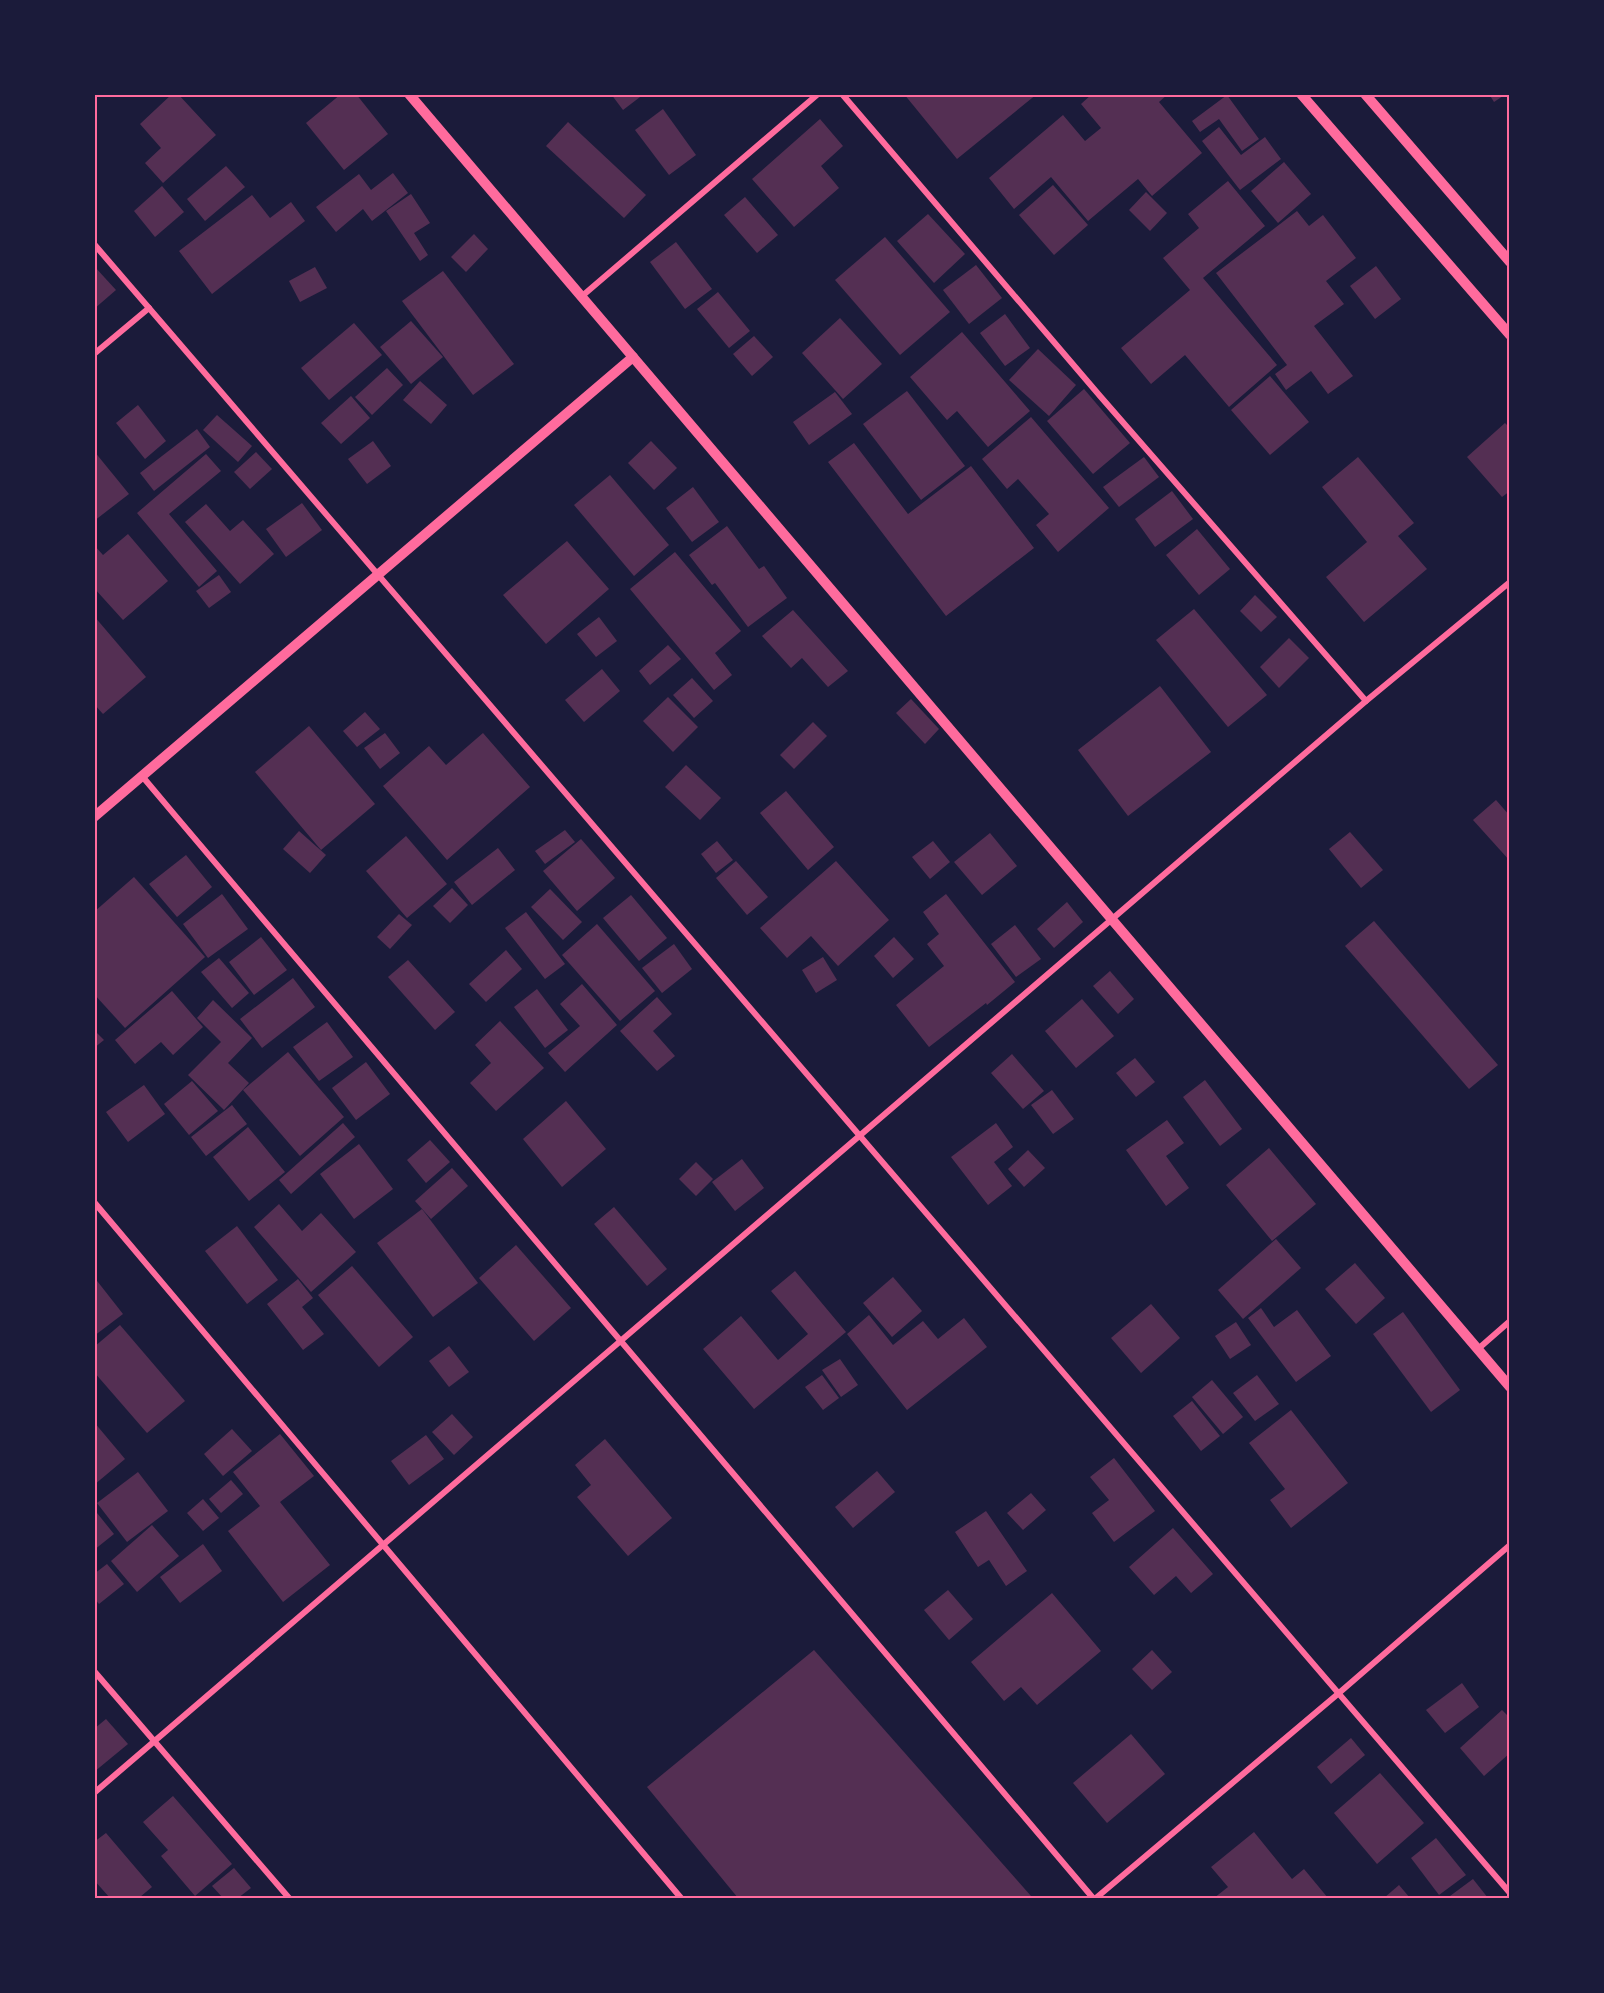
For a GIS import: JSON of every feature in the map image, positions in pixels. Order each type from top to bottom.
[{"type":"street","points":[[409,94],[1509,1387]]},
{"type":"street","points":[[581,297],[818,94]]},
{"type":"street","points":[[842,94],[1092,387],[1366,702]]},
{"type":"street","points":[[1301,94],[1509,335]]},
{"type":"street","points":[[1365,94],[1509,262]]},
{"type":"street","points":[[94,244],[1509,1893]]},
{"type":"street","points":[[94,354],[149,308]]},
{"type":"street","points":[[94,817],[633,357]]},
{"type":"street","points":[[94,1793],[1366,702],[1509,582]]},
{"type":"street","points":[[142,776],[376,1056],[1094,1899],[1339,1693],[1509,1545]]},
{"type":"street","points":[[94,1202],[681,1899]]},
{"type":"street","points":[[1478,1349],[1509,1321]]},
{"type":"street","points":[[94,1671],[289,1899]]},
{"type":"building","points":[[172,94],[178,94],[216,135],[163,183],[145,163],[161,148],[140,124]]},
{"type":"building","points":[[341,94],[356,94],[388,134],[344,170],[306,123]]},
{"type":"building","points":[[611,94],[644,94],[623,110]]},
{"type":"building","points":[[904,94],[1037,94],[957,159]]},
{"type":"building","points":[[1092,94],[1168,94],[1159,102],[1202,153],[1152,196],[1138,179],[1088,221],[1051,177],[1014,209],[989,178],[1063,115],[1085,141],[1101,128],[1081,104]]},
{"type":"building","points":[[1489,94],[1506,94],[1494,102]]},
{"type":"building","points":[[1227,95],[1259,139],[1242,151],[1219,119],[1200,132],[1192,121]]},
{"type":"building","points":[[663,109],[696,155],[669,175],[635,130]]},
{"type":"building","points":[[820,119],[843,146],[821,166],[839,188],[794,227],[752,179]]},
{"type":"building","points":[[568,122],[646,195],[624,218],[546,146]]},
{"type":"building","points":[[1219,127],[1241,155],[1265,137],[1281,159],[1240,190],[1202,141]]},
{"type":"building","points":[[1284,162],[1311,194],[1278,223],[1251,191]]},
{"type":"building","points":[[226,166],[245,187],[205,221],[187,199]]},
{"type":"building","points":[[393,173],[408,193],[372,221],[363,209],[336,232],[316,207],[359,174],[371,190]]},
{"type":"building","points":[[1228,181],[1265,226],[1203,278],[1277,365],[1229,407],[1185,355],[1151,384],[1121,348],[1190,290],[1163,258],[1199,228],[1188,214]]},
{"type":"building","points":[[1053,185],[1088,225],[1054,255],[1019,215]]},
{"type":"building","points":[[162,186],[184,212],[155,237],[134,211]]},
{"type":"building","points":[[1146,192],[1167,213],[1150,231],[1129,210]]},
{"type":"building","points":[[411,194],[430,223],[414,233],[428,255],[420,261],[386,211]]},
{"type":"building","points":[[252,195],[270,218],[291,202],[305,221],[212,294],[179,251]]},
{"type":"building","points":[[745,197],[778,235],[757,253],[724,215]]},
{"type":"building","points":[[1297,211],[1309,226],[1323,215],[1356,258],[1326,281],[1344,304],[1314,326],[1353,376],[1328,394],[1311,371],[1286,390],[1275,374],[1287,365],[1216,273]]},
{"type":"building","points":[[928,214],[965,254],[934,283],[897,241]]},
{"type":"building","points":[[474,234],[488,249],[466,272],[451,257]]},
{"type":"building","points":[[885,237],[950,312],[900,355],[835,280]]},
{"type":"building","points":[[676,242],[712,289],[685,309],[650,262]]},
{"type":"building","points":[[976,265],[1002,298],[969,324],[943,290]]},
{"type":"building","points":[[94,266],[116,290],[94,309]]},
{"type":"building","points":[[1376,266],[1401,299],[1375,319],[1350,286]]},
{"type":"building","points":[[315,267],[327,288],[300,302],[289,281]]},
{"type":"building","points":[[443,271],[514,364],[473,395],[402,301]]},
{"type":"building","points":[[718,292],[750,331],[729,348],[697,309]]},
{"type":"building","points":[[1005,314],[1030,348],[1005,366],[980,333]]},
{"type":"building","points":[[840,318],[882,364],[843,399],[802,353]]},
{"type":"building","points":[[411,321],[443,357],[411,384],[380,347]]},
{"type":"building","points":[[354,323],[382,355],[329,400],[301,368]]},
{"type":"building","points":[[962,332],[1030,411],[988,447],[957,411],[947,420],[910,377]]},
{"type":"building","points":[[754,336],[773,357],[752,376],[733,354]]},
{"type":"building","points":[[1038,349],[1076,385],[1049,416],[1009,380]]},
{"type":"building","points":[[387,368],[403,385],[372,415],[355,397]]},
{"type":"building","points":[[1270,376],[1309,422],[1270,455],[1231,410]]},
{"type":"building","points":[[420,381],[447,405],[431,424],[403,400]]},
{"type":"building","points":[[1084,389],[1130,443],[1093,474],[1047,421]]},
{"type":"building","points":[[907,391],[965,466],[921,500],[863,424]]},
{"type":"building","points":[[835,392],[852,414],[809,445],[793,422]]},
{"type":"building","points":[[351,396],[370,418],[341,444],[321,423]]},
{"type":"building","points":[[138,405],[166,441],[145,459],[116,423]]},
{"type":"building","points":[[217,415],[252,446],[238,462],[203,430]]},
{"type":"building","points":[[1031,417],[1109,508],[1058,552],[1036,525],[1049,514],[1018,479],[1007,489],[982,459]]},
{"type":"building","points":[[1505,423],[1510,428],[1510,491],[1502,497],[1467,457]]},
{"type":"building","points":[[197,429],[210,447],[154,491],[140,473]]},
{"type":"building","points":[[373,441],[391,466],[367,484],[348,459]]},
{"type":"building","points":[[651,441],[677,468],[654,490],[628,463]]},
{"type":"building","points":[[854,443],[908,514],[971,466],[1034,548],[946,616],[828,462]]},
{"type":"building","points":[[94,451],[129,494],[94,521]]},
{"type":"building","points":[[256,452],[272,469],[250,489],[234,472]]},
{"type":"building","points":[[206,454],[221,471],[169,514],[217,571],[199,587],[137,513]]},
{"type":"building","points":[[1144,457],[1159,477],[1119,507],[1103,487]]},
{"type":"building","points":[[1358,457],[1414,523],[1398,536],[1427,569],[1364,622],[1326,577],[1367,542],[1322,487]]},
{"type":"building","points":[[610,475],[669,545],[634,576],[574,505]]},
{"type":"building","points":[[693,487],[719,522],[692,542],[666,508]]},
{"type":"building","points":[[1172,491],[1193,519],[1155,547],[1135,519]]},
{"type":"building","points":[[302,503],[322,530],[286,557],[266,529]]},
{"type":"building","points":[[206,504],[230,531],[243,520],[274,554],[240,584],[185,522]]},
{"type":"building","points":[[727,526],[759,569],[764,566],[787,598],[748,627],[715,583],[712,585],[689,555]]},
{"type":"building","points":[[1197,529],[1230,569],[1199,595],[1166,555]]},
{"type":"building","points":[[128,534],[168,581],[123,620],[94,588],[94,545],[103,555]]},
{"type":"building","points":[[567,541],[609,589],[546,644],[503,595]]},
{"type":"building","points":[[675,552],[741,631],[715,653],[732,675],[714,690],[630,589]]},
{"type":"building","points":[[219,575],[231,592],[209,608],[196,591]]},
{"type":"building","points":[[1255,595],[1277,617],[1261,632],[1240,611]]},
{"type":"building","points":[[1194,609],[1267,695],[1228,727],[1156,640]]},
{"type":"building","points":[[793,610],[848,671],[828,687],[802,658],[791,668],[762,636]]},
{"type":"building","points":[[94,616],[146,677],[103,714],[94,704]]},
{"type":"building","points":[[599,617],[617,641],[596,657],[577,634]]},
{"type":"building","points":[[1289,638],[1309,658],[1279,688],[1260,667]]},
{"type":"building","points":[[668,645],[681,659],[650,685],[639,671]]},
{"type":"building","points":[[602,669],[620,691],[584,722],[565,700]]},
{"type":"building","points":[[692,678],[713,701],[694,718],[673,695]]},
{"type":"building","points":[[1160,686],[1211,752],[1128,816],[1078,750]]},
{"type":"building","points":[[668,697],[698,727],[673,752],[643,721]]},
{"type":"building","points":[[911,699],[939,729],[925,744],[896,713]]},
{"type":"building","points":[[365,712],[380,729],[357,747],[343,731]]},
{"type":"building","points":[[813,722],[827,736],[794,769],[780,755]]},
{"type":"building","points":[[309,726],[375,804],[321,850],[255,772]]},
{"type":"building","points":[[385,733],[400,753],[380,769],[364,748]]},
{"type":"building","points":[[483,733],[530,787],[447,860],[383,786],[429,746],[446,765]]},
{"type":"building","points":[[686,765],[721,798],[700,820],[665,787]]},
{"type":"building","points":[[786,791],[834,847],[808,870],[760,813]]},
{"type":"building","points":[[1496,800],[1510,816],[1510,861],[1473,820]]},
{"type":"building","points":[[565,830],[575,842],[545,864],[535,851]]},
{"type":"building","points":[[299,831],[326,855],[310,873],[283,849]]},
{"type":"building","points":[[1350,832],[1383,870],[1361,888],[1329,849]]},
{"type":"building","points":[[990,833],[1017,866],[982,895],[954,862]]},
{"type":"building","points":[[406,836],[447,884],[407,918],[366,871]]},
{"type":"building","points":[[581,839],[615,878],[577,911],[543,871]]},
{"type":"building","points":[[717,841],[733,860],[716,873],[701,854]]},
{"type":"building","points":[[933,841],[950,862],[930,879],[912,857]]},
{"type":"building","points":[[498,848],[515,870],[472,905],[454,882]]},
{"type":"building","points":[[186,855],[212,887],[177,917],[149,884]]},
{"type":"building","points":[[736,861],[768,897],[747,915],[716,878]]},
{"type":"building","points":[[836,861],[889,920],[838,966],[811,936],[787,958],[760,928]]},
{"type":"building","points":[[134,877],[205,957],[125,1028],[94,994],[94,912]]},
{"type":"building","points":[[452,888],[468,905],[450,923],[433,906]]},
{"type":"building","points":[[550,889],[582,922],[563,940],[531,907]]},
{"type":"building","points":[[222,894],[248,929],[208,958],[183,924]]},
{"type":"building","points":[[946,894],[1015,982],[929,1047],[896,1005],[944,966],[927,944],[939,934],[923,912]]},
{"type":"building","points":[[631,895],[667,938],[639,961],[603,918]]},
{"type":"building","points":[[1067,902],[1083,922],[1054,948],[1037,929]]},
{"type":"building","points":[[526,912],[565,964],[545,979],[505,928]]},
{"type":"building","points":[[399,914],[412,925],[390,949],[377,937]]},
{"type":"building","points":[[1374,921],[1498,1065],[1469,1089],[1345,946]]},
{"type":"building","points":[[597,924],[655,991],[620,1021],[562,955]]},
{"type":"building","points":[[1015,925],[1041,959],[1016,977],[991,944]]},
{"type":"building","points":[[261,937],[287,970],[254,995],[229,962]]},
{"type":"building","points":[[894,937],[914,959],[893,978],[874,956]]},
{"type":"building","points":[[674,944],[692,969],[662,993],[642,968]]},
{"type":"building","points":[[506,950],[522,969],[486,1002],[469,984]]},
{"type":"building","points":[[823,957],[837,980],[816,993],[802,970]]},
{"type":"building","points":[[219,958],[249,993],[232,1008],[201,972]]},
{"type":"building","points":[[408,960],[455,1012],[435,1030],[388,977]]},
{"type":"building","points":[[1110,971],[1134,999],[1118,1014],[1093,986]]},
{"type":"building","points":[[293,978],[315,1007],[262,1048],[240,1019]]},
{"type":"building","points":[[582,984],[617,1025],[565,1072],[548,1053],[580,1026],[560,1004]]},
{"type":"building","points":[[537,989],[568,1030],[545,1048],[514,1007]]},
{"type":"building","points":[[172,991],[203,1027],[173,1055],[161,1042],[135,1064],[115,1040]]},
{"type":"building","points":[[657,997],[672,1014],[653,1031],[675,1056],[657,1071],[620,1031]]},
{"type":"building","points":[[1082,999],[1114,1036],[1076,1068],[1045,1031]]},
{"type":"building","points":[[213,1000],[252,1038],[228,1063],[249,1083],[224,1110],[188,1075],[221,1042],[197,1018]]},
{"type":"building","points":[[500,1021],[544,1068],[496,1111],[470,1083],[491,1063],[475,1045]]},
{"type":"building","points":[[327,1022],[353,1057],[319,1081],[293,1047]]},
{"type":"building","points":[[94,1030],[104,1040],[94,1048]]},
{"type":"building","points":[[288,1052],[344,1117],[300,1156],[243,1090]]},
{"type":"building","points":[[1012,1054],[1044,1091],[1023,1109],[991,1073]]},
{"type":"building","points":[[1135,1058],[1155,1082],[1136,1097],[1116,1073]]},
{"type":"building","points":[[366,1062],[390,1094],[356,1120],[332,1088]]},
{"type":"building","points":[[1205,1080],[1242,1129],[1220,1146],[1183,1097]]},
{"type":"building","points":[[192,1081],[218,1111],[189,1135],[164,1104]]},
{"type":"building","points":[[144,1085],[165,1114],[128,1142],[106,1112]]},
{"type":"building","points":[[1052,1090],[1074,1119],[1053,1134],[1031,1105]]},
{"type":"building","points":[[566,1101],[606,1149],[562,1187],[523,1139]]},
{"type":"building","points":[[232,1105],[247,1124],[206,1156],[191,1137]]},
{"type":"building","points":[[1167,1120],[1184,1143],[1166,1156],[1189,1188],[1166,1206],[1126,1150]]},
{"type":"building","points":[[343,1123],[355,1137],[291,1194],[279,1180]]},
{"type":"building","points":[[996,1123],[1013,1147],[994,1162],[1012,1186],[988,1205],[951,1157]]},
{"type":"building","points":[[248,1127],[285,1172],[249,1201],[213,1157]]},
{"type":"building","points":[[430,1140],[450,1162],[426,1183],[407,1160]]},
{"type":"building","points":[[359,1144],[393,1189],[354,1219],[320,1174]]},
{"type":"building","points":[[1269,1148],[1316,1204],[1272,1241],[1226,1185]]},
{"type":"building","points":[[1028,1150],[1045,1168],[1024,1187],[1008,1169]]},
{"type":"building","points":[[742,1159],[764,1188],[735,1211],[712,1182]]},
{"type":"building","points":[[696,1162],[713,1179],[696,1196],[679,1179]]},
{"type":"building","points":[[452,1168],[468,1186],[431,1219],[415,1201]]},
{"type":"building","points":[[279,1204],[302,1231],[321,1213],[356,1252],[311,1292],[254,1227]]},
{"type":"building","points":[[614,1207],[667,1269],[647,1286],[594,1224]]},
{"type":"building","points":[[422,1209],[478,1283],[433,1317],[377,1243]]},
{"type":"building","points":[[237,1226],[278,1280],[247,1304],[205,1251]]},
{"type":"building","points":[[1276,1239],[1301,1268],[1243,1319],[1218,1290]]},
{"type":"building","points":[[516,1245],[571,1308],[534,1341],[479,1278]]},
{"type":"building","points":[[1355,1263],[1385,1298],[1356,1324],[1325,1289]]},
{"type":"building","points":[[352,1266],[413,1337],[379,1367],[318,1295]]},
{"type":"building","points":[[795,1271],[846,1332],[754,1409],[703,1349],[741,1316],[778,1360],[808,1334],[771,1291]]},
{"type":"building","points":[[94,1277],[123,1314],[94,1336]]},
{"type":"building","points":[[893,1277],[922,1311],[892,1337],[863,1303]]},
{"type":"building","points":[[298,1279],[313,1298],[302,1307],[324,1334],[303,1350],[267,1304]]},
{"type":"building","points":[[1151,1304],[1180,1338],[1141,1373],[1111,1338]]},
{"type":"building","points":[[1261,1308],[1274,1327],[1297,1310],[1331,1356],[1296,1382],[1248,1318]]},
{"type":"building","points":[[1403,1312],[1460,1390],[1431,1412],[1373,1334]]},
{"type":"building","points":[[869,1315],[893,1345],[923,1321],[938,1339],[964,1318],[987,1347],[907,1410],[847,1334]]},
{"type":"building","points":[[1236,1322],[1251,1345],[1230,1359],[1215,1336]]},
{"type":"building","points":[[120,1325],[185,1401],[147,1433],[94,1372],[94,1347]]},
{"type":"building","points":[[449,1346],[469,1372],[449,1387],[429,1361]]},
{"type":"building","points":[[840,1359],[858,1385],[841,1397],[822,1370]]},
{"type":"building","points":[[822,1375],[839,1398],[823,1410],[805,1387]]},
{"type":"building","points":[[1257,1375],[1279,1404],[1255,1421],[1233,1393]]},
{"type":"building","points":[[1212,1380],[1243,1417],[1223,1434],[1192,1397]]},
{"type":"building","points":[[1192,1401],[1220,1436],[1201,1451],[1173,1416]]},
{"type":"building","points":[[1291,1410],[1348,1483],[1291,1528],[1270,1500],[1285,1489],[1249,1443]]},
{"type":"building","points":[[452,1414],[473,1437],[454,1455],[432,1432]]},
{"type":"building","points":[[94,1422],[125,1459],[94,1485]]},
{"type":"building","points":[[232,1429],[252,1451],[223,1476],[204,1454]]},
{"type":"building","points":[[280,1434],[314,1476],[280,1502],[330,1565],[283,1602],[228,1531],[260,1506],[233,1472]]},
{"type":"building","points":[[426,1435],[444,1459],[409,1485],[391,1461]]},
{"type":"building","points":[[605,1439],[672,1518],[628,1556],[577,1497],[591,1485],[575,1465]]},
{"type":"building","points":[[1114,1458],[1155,1511],[1114,1542],[1092,1513],[1109,1500],[1090,1477]]},
{"type":"building","points":[[877,1471],[895,1492],[853,1528],[835,1507]]},
{"type":"building","points":[[138,1472],[168,1511],[127,1542],[97,1503]]},
{"type":"building","points":[[231,1480],[243,1494],[221,1513],[209,1499]]},
{"type":"building","points":[[1031,1493],[1046,1510],[1023,1530],[1007,1513]]},
{"type":"building","points":[[203,1499],[219,1518],[203,1531],[187,1513]]},
{"type":"building","points":[[986,1511],[1027,1571],[1006,1586],[989,1560],[978,1567],[955,1532]]},
{"type":"building","points":[[97,1513],[114,1534],[94,1550],[94,1515]]},
{"type":"building","points":[[152,1525],[179,1556],[137,1592],[111,1561]]},
{"type":"building","points":[[1173,1528],[1213,1574],[1191,1593],[1176,1576],[1154,1595],[1129,1567]]},
{"type":"building","points":[[203,1544],[222,1571],[180,1603],[160,1577]]},
{"type":"building","points":[[107,1564],[124,1584],[99,1604],[94,1598],[94,1574]]},
{"type":"building","points":[[948,1590],[973,1619],[949,1640],[924,1610]]},
{"type":"building","points":[[1052,1593],[1101,1651],[1037,1705],[1021,1687],[1004,1701],[971,1662]]},
{"type":"building","points":[[814,1650],[1031,1896],[1027,1898],[738,1898],[647,1787]]},
{"type":"building","points":[[1152,1650],[1172,1672],[1152,1690],[1132,1669]]},
{"type":"building","points":[[1462,1683],[1479,1707],[1445,1733],[1426,1710]]},
{"type":"building","points":[[1502,1710],[1510,1718],[1510,1753],[1484,1776],[1460,1748]]},
{"type":"building","points":[[106,1719],[128,1744],[94,1772],[94,1729]]},
{"type":"building","points":[[1131,1734],[1165,1774],[1107,1823],[1073,1783]]},
{"type":"building","points":[[1351,1738],[1365,1755],[1331,1784],[1317,1767]]},
{"type":"building","points":[[1380,1773],[1424,1823],[1377,1864],[1334,1813]]},
{"type":"building","points":[[173,1796],[232,1864],[195,1896],[161,1856],[168,1850],[143,1822]]},
{"type":"building","points":[[1254,1832],[1292,1879],[1304,1869],[1328,1898],[1214,1898],[1228,1887],[1211,1867]]},
{"type":"building","points":[[106,1833],[152,1887],[141,1898],[110,1898],[94,1880],[94,1842]]},
{"type":"building","points":[[1436,1838],[1466,1875],[1439,1895],[1411,1858]]},
{"type":"building","points":[[234,1868],[251,1888],[238,1898],[223,1898],[212,1886]]},
{"type":"building","points":[[1473,1879],[1488,1898],[1451,1898],[1450,1896]]},
{"type":"building","points":[[1399,1885],[1410,1898],[1384,1898]]}]
